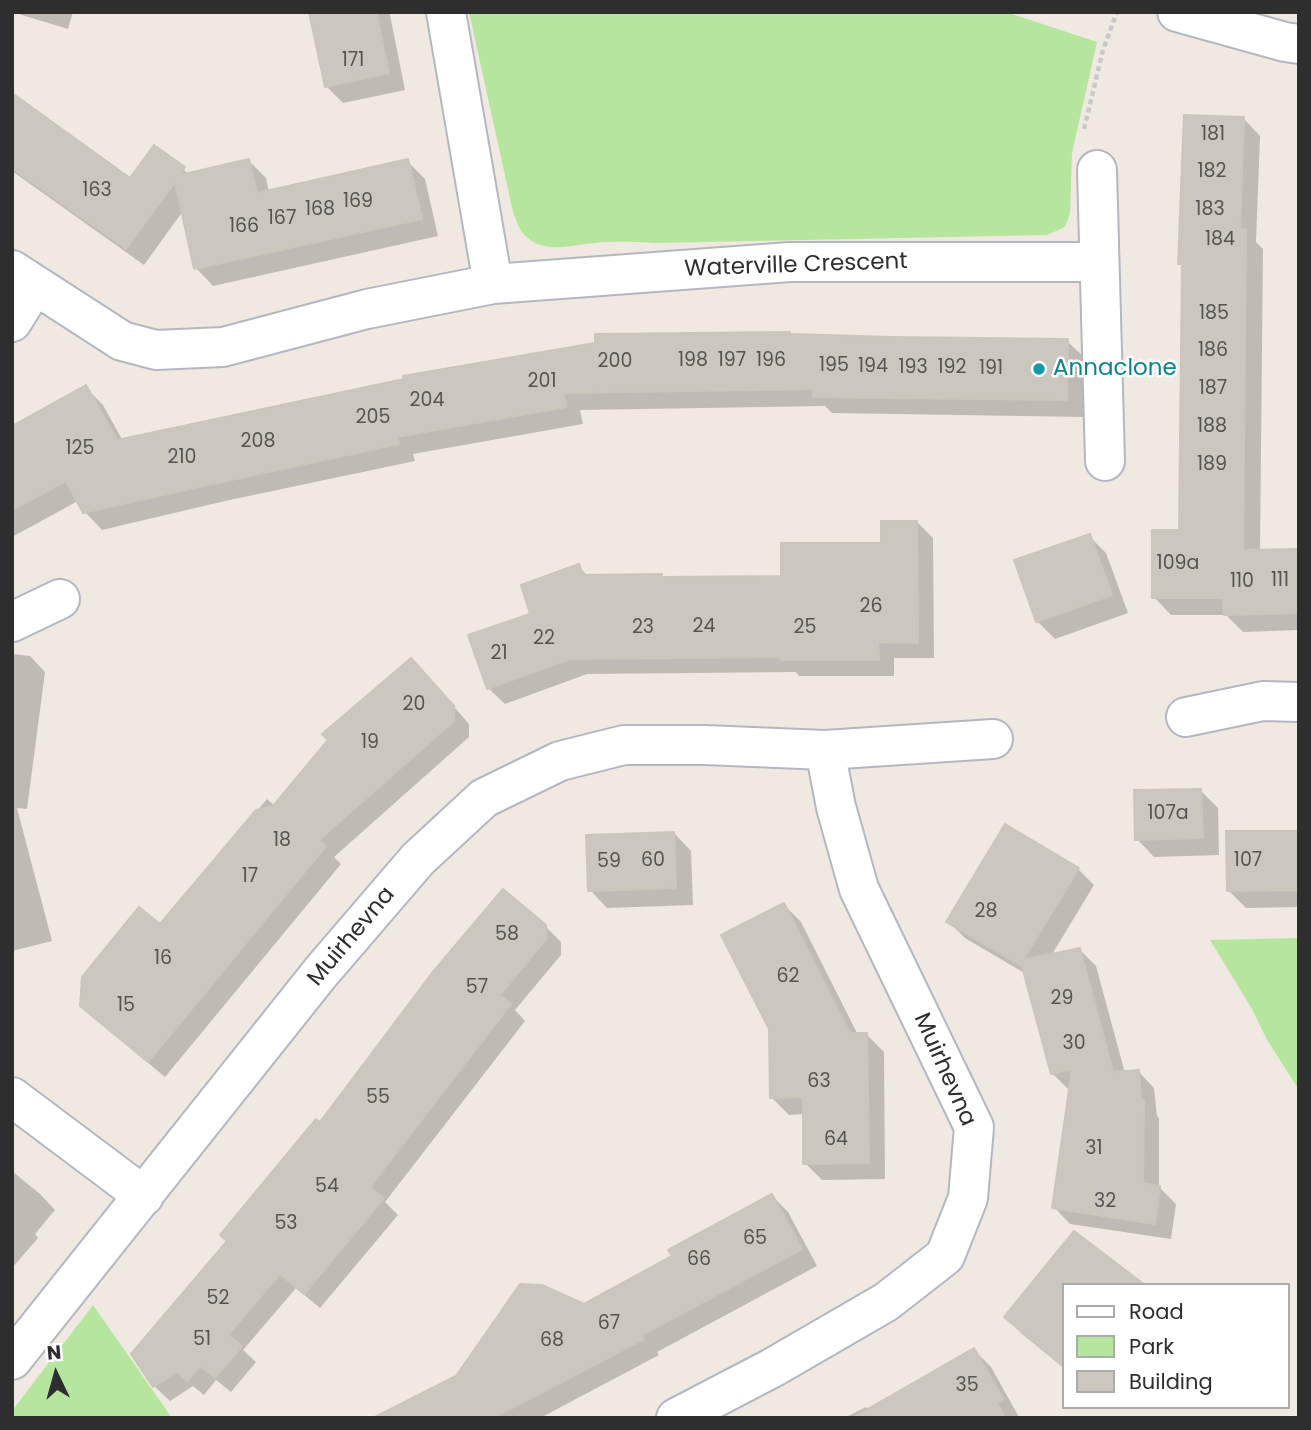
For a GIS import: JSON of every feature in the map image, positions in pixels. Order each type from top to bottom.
[{"type":"street","points":[[446,12],[493,284]]},
{"type":"street","points":[[1177,12],[1299,44]]},
{"type":"street","points":[[1097,170],[1105,461]]},
{"type":"street","name":"Waterville Crescent","points":[[24,277],[122,341],[156,350],[223,347],[366,309],[493,284],[790,262],[1099,262]]},
{"type":"street","points":[[12,322],[24,277]]},
{"type":"street","points":[[12,622],[60,599]]},
{"type":"street","points":[[1185,718],[1263,701],[1299,702]]},
{"type":"street","name":"Muirhevna","points":[[12,1360],[321,972],[418,859],[484,797],[560,761],[624,745],[825,750],[993,739]]},
{"type":"street","name":"Muirhevna","points":[[676,1418],[772,1368],[886,1302],[944,1256],[968,1198],[975,1127],[859,889],[836,807],[825,750]]},
{"type":"street","points":[[12,1097],[144,1196]]},
{"type":"path","points":[[1097,170],[1081,144],[1103,50],[1117,12]]},
{"type":"green space","points":[[469,12],[1006,12],[1097,42],[1072,153],[1070,213],[1065,227],[1047,235],[610,242],[556,247],[538,244],[522,232],[513,212]]},
{"type":"green space","points":[[1299,938],[1299,1090],[1210,940]]},
{"type":"green space","points":[[93,1305],[172,1418],[12,1418],[12,1411]]},
{"type":"building","points":[[309,12],[376,12],[389,73],[325,87]]},
{"type":"building","points":[[12,93],[130,178],[154,145],[185,167],[180,175],[249,159],[257,193],[408,159],[422,219],[194,269],[175,182],[126,249],[12,168]]},
{"type":"building","points":[[1184,115],[1244,117],[1240,229],[1246,230],[1243,550],[1299,549],[1299,613],[1224,615],[1223,598],[1152,598],[1152,530],[1179,530],[1182,264],[1178,264]]},
{"type":"building","points":[[790,332],[893,337],[1068,339],[1067,400],[813,397],[813,389],[564,393],[566,407],[397,437],[399,444],[83,513],[66,481],[12,510],[12,426],[86,385],[117,440],[404,379],[403,376],[595,343],[595,334]]},
{"type":"building","points":[[881,521],[917,521],[918,643],[878,642],[879,660],[781,660],[781,657],[570,659],[487,689],[468,635],[530,614],[521,585],[579,564],[583,575],[781,576],[781,543],[881,543]]},
{"type":"building","points":[[1090,534],[1112,595],[1036,622],[1014,560]]},
{"type":"building","points":[[411,658],[454,706],[454,721],[319,840],[326,846],[148,1062],[80,1006],[82,977],[139,907],[160,924],[256,810],[273,806],[328,740],[322,734]]},
{"type":"building","points":[[1201,789],[1203,838],[1135,840],[1134,790]]},
{"type":"building","points":[[1005,824],[1079,868],[1023,960],[1080,948],[1113,1072],[1139,1070],[1141,1100],[1144,1100],[1143,1183],[1160,1186],[1155,1224],[1052,1208],[1072,1069],[1051,1074],[1021,963],[1020,965],[946,922]]},
{"type":"building","points":[[1226,831],[1299,831],[1299,890],[1227,891]]},
{"type":"building","points":[[674,832],[676,888],[588,891],[586,835]]},
{"type":"building","points":[[503,889],[546,925],[546,939],[500,995],[511,1004],[370,1187],[384,1198],[304,1294],[280,1274],[228,1335],[242,1346],[215,1378],[200,1366],[187,1381],[177,1372],[153,1387],[131,1354],[227,1241],[220,1235],[316,1119],[320,1122],[432,973]]},
{"type":"building","points":[[784,903],[850,1033],[867,1033],[869,1163],[803,1164],[803,1097],[770,1098],[769,1029],[721,935]]},
{"type":"building","points":[[772,1194],[802,1249],[642,1335],[644,1339],[493,1418],[373,1418],[456,1376],[520,1284],[542,1285],[584,1304],[672,1256],[668,1250]]},
{"type":"building","points":[[1074,1231],[1142,1283],[1062,1283],[1062,1365],[1004,1317]]},
{"type":"building","points":[[974,1348],[1003,1399],[997,1403],[1005,1418],[852,1418]]},
{"type":"place","name":"Annaclone","points":[[1039,369]]}]
